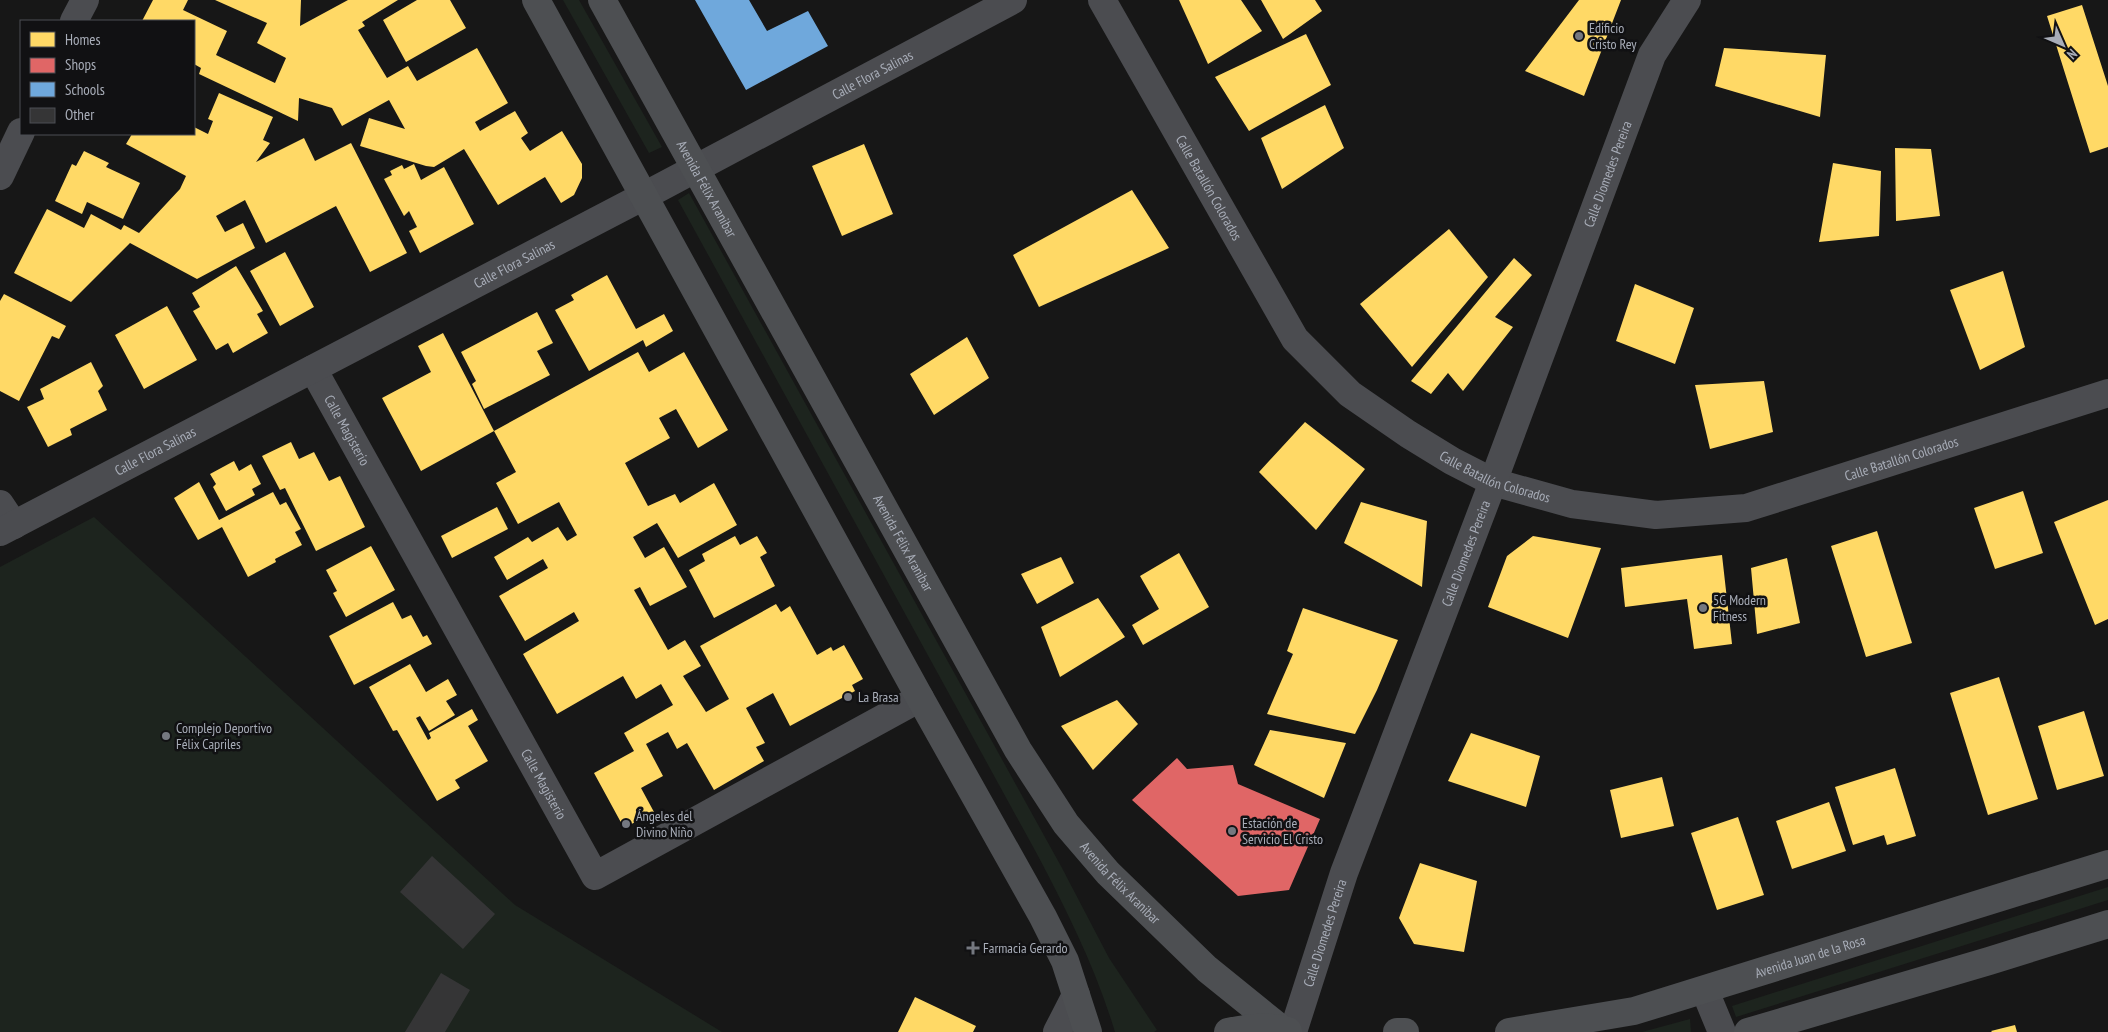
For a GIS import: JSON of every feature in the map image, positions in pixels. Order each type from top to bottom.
[{"type":"main road","points":[[536,0],[920,698],[1043,917],[1065,961],[1088,1032]]},
{"type":"main road","name":"Avenida Félix Aranibar","points":[[602,0],[1018,750],[1066,824],[1130,896],[1207,969],[1289,1031]]},
{"type":"main road","name":"Avenida Juan de la Rosa","points":[[1509,1032],[1634,1011],[2108,864]]},
{"type":"main road","points":[[1748,1032],[1990,961],[2108,924]]},
{"type":"main road","points":[[1228,1032],[1242,1029],[1289,1031]]},
{"type":"main road","points":[[1397,1032],[1405,1032]]},
{"type":"street","points":[[75,20],[85,0]]},
{"type":"street","name":"Calle Flora Salinas","points":[[4,520],[313,368],[644,196],[1013,0]]},
{"type":"street","name":"Calle Batallón Colorados","points":[[1102,0],[1295,339],[1350,394],[1408,434],[1452,461],[1493,482],[1572,504],[1656,515],[1746,508],[2108,393]]},
{"type":"street","name":"Calle Diomedes Pereira","points":[[1289,1031],[1344,873],[1493,482],[1652,55],[1687,0]]},
{"type":"street","points":[[0,176],[20,134]]},
{"type":"street","name":"Calle Magisterio","points":[[313,368],[596,876],[920,698]]},
{"type":"street","points":[[1705,990],[1722,1032]]},
{"type":"street","points":[[1057,1032],[1076,995]]},
{"type":"shaded area","points":[[563,0],[579,0],[662,147],[649,153]]},
{"type":"shaded area","points":[[689,193],[1062,868],[1109,958],[1157,1030],[1154,1032],[1115,1032],[1099,986],[1080,941],[1037,854],[678,200]]},
{"type":"shaded area","name":"Complejo Deportivo Félix Capriles","points":[[94,517],[515,905],[722,1032],[0,1032],[0,567]]},
{"type":"shaded area","points":[[2108,887],[2108,900],[1736,1017],[1732,1006]]},
{"type":"shaded area","points":[[1690,1019],[1691,1032],[1642,1032]]},
{"type":"building: Homes","points":[[153,0],[188,0],[183,10],[227,31],[216,55],[275,83],[286,58],[257,43],[267,23],[215,0],[301,0],[300,26],[348,0],[398,0],[362,22],[365,26],[358,30],[387,78],[408,66],[417,81],[477,48],[508,103],[475,122],[480,131],[515,111],[528,133],[521,138],[530,151],[562,131],[582,164],[582,178],[574,195],[561,203],[545,177],[498,205],[464,149],[434,167],[360,146],[369,118],[405,129],[389,100],[342,126],[332,108],[299,98],[298,121],[199,74],[201,68],[195,65],[195,20],[143,20]]},
{"type":"building: Homes","points":[[417,0],[450,0],[466,28],[406,62],[383,20]]},
{"type":"building: Homes","points":[[1179,0],[1241,0],[1262,31],[1208,64]]},
{"type":"building: Homes","points":[[1261,0],[1315,0],[1322,11],[1283,39]]},
{"type":"building: Homes","name":"Edificio Cristo Rey","points":[[1579,0],[1621,0],[1584,96],[1525,71]]},
{"type":"building: Homes","points":[[2082,5],[2108,86],[2108,147],[2090,153],[2047,16]]},
{"type":"building: Homes","points":[[1306,34],[1331,85],[1249,131],[1215,77]]},
{"type":"building: Homes","points":[[1724,48],[1826,55],[1820,117],[1715,86]]},
{"type":"building: Homes","points":[[219,93],[273,117],[263,140],[270,143],[256,162],[304,138],[315,161],[351,143],[407,253],[370,272],[336,206],[266,243],[245,200],[216,216],[225,232],[243,223],[255,248],[197,279],[130,243],[71,302],[14,273],[47,209],[84,228],[91,214],[121,230],[124,225],[139,233],[180,189],[186,176],[126,144],[131,135],[195,135],[195,128],[208,134],[213,121],[208,119]]},
{"type":"building: Homes","points":[[1325,105],[1344,148],[1282,189],[1261,138]]},
{"type":"building: Homes","points":[[864,144],[893,214],[842,236],[812,166]]},
{"type":"building: Homes","points":[[1895,148],[1931,149],[1940,216],[1896,221]]},
{"type":"building: Homes","points":[[84,151],[109,163],[106,167],[140,183],[123,219],[87,202],[82,214],[55,201],[72,164],[76,166]]},
{"type":"building: Homes","points":[[1833,163],[1881,171],[1879,236],[1819,242]]},
{"type":"building: Homes","points":[[414,164],[421,180],[444,167],[474,224],[420,253],[409,231],[417,227],[409,211],[404,216],[384,179],[392,175],[390,171],[402,165],[404,169]]},
{"type":"building: Homes","points":[[1132,190],[1169,248],[1039,307],[1013,255]]},
{"type":"building: Homes","points":[[1449,229],[1488,277],[1412,367],[1360,304]]},
{"type":"building: Homes","points":[[285,252],[314,307],[280,326],[250,271]]},
{"type":"building: Homes","points":[[1514,258],[1532,275],[1495,317],[1513,327],[1463,391],[1448,373],[1431,394],[1411,381]]},
{"type":"building: Homes","points":[[236,266],[263,311],[257,314],[268,333],[233,353],[228,343],[216,350],[193,311],[200,307],[192,293]]},
{"type":"building: Homes","points":[[2003,271],[2025,347],[1980,370],[1950,290]]},
{"type":"building: Homes","points":[[607,275],[636,329],[664,314],[673,331],[646,347],[643,340],[589,371],[555,310],[574,300],[571,295]]},
{"type":"building: Homes","points":[[1635,284],[1694,308],[1675,364],[1616,341]]},
{"type":"building: Homes","points":[[4,294],[66,326],[59,339],[52,336],[19,401],[0,391],[0,301]]},
{"type":"building: Homes","points":[[167,306],[197,360],[144,389],[115,335]]},
{"type":"building: Homes","points":[[537,312],[553,343],[537,351],[550,375],[484,409],[472,384],[476,381],[461,352]]},
{"type":"building: Homes","points":[[443,333],[494,431],[421,471],[382,398],[431,372],[418,346]]},
{"type":"building: Homes","points":[[967,337],[989,378],[934,415],[910,374]]},
{"type":"building: Homes","points":[[638,352],[649,372],[684,352],[728,430],[698,448],[676,409],[659,418],[670,438],[625,463],[648,506],[675,494],[680,503],[714,483],[737,525],[678,558],[657,523],[633,537],[645,558],[664,547],[687,587],[650,606],[640,587],[634,590],[668,650],[685,640],[701,666],[683,676],[706,712],[729,699],[700,646],[776,604],[781,612],[790,606],[817,655],[831,647],[833,651],[844,645],[863,679],[852,685],[855,691],[790,726],[773,693],[746,708],[765,743],[756,747],[764,761],[714,790],[687,743],[677,749],[668,732],[646,744],[663,776],[641,788],[654,812],[624,828],[594,773],[634,751],[624,733],[673,705],[661,684],[636,699],[623,676],[557,714],[523,654],[579,621],[574,612],[525,641],[499,596],[548,568],[543,559],[507,580],[494,557],[528,537],[532,542],[558,527],[567,541],[577,535],[559,502],[518,524],[496,483],[516,472],[494,431]]},
{"type":"building: Homes","points":[[91,362],[103,386],[98,391],[107,410],[70,429],[72,435],[48,447],[27,407],[44,399],[40,389]]},
{"type":"building: Homes","points":[[1764,381],[1773,432],[1710,449],[1695,385]]},
{"type":"building: Homes","points":[[1305,422],[1365,469],[1316,530],[1259,472]]},
{"type":"building: Homes","points":[[291,442],[299,459],[314,452],[329,481],[340,476],[365,527],[316,551],[285,488],[280,490],[262,456]]},
{"type":"building: Homes","points":[[234,461],[239,471],[251,464],[261,484],[252,489],[255,495],[226,511],[213,487],[216,484],[210,474]]},
{"type":"building: Homes","points":[[199,482],[219,520],[273,492],[280,505],[286,502],[301,529],[295,532],[302,545],[275,559],[276,562],[248,577],[222,527],[198,540],[174,498]]},
{"type":"building: Homes","points":[[2023,491],[2043,553],[1995,569],[1974,508]]},
{"type":"building: Homes","points":[[2108,500],[2108,619],[2095,625],[2054,522]]},
{"type":"building: Homes","points":[[1361,502],[1427,521],[1422,587],[1344,543]]},
{"type":"building: Homes","points":[[497,507],[508,529],[452,558],[441,536]]},
{"type":"building: Homes","points":[[1877,531],[1912,643],[1866,657],[1831,546]]},
{"type":"building: Homes","points":[[735,536],[740,545],[757,536],[767,553],[760,557],[775,586],[714,618],[689,570],[705,561],[702,554]]},
{"type":"building: Homes","points":[[1533,536],[1601,548],[1568,638],[1488,607],[1507,556]]},
{"type":"building: Homes","points":[[371,546],[395,590],[346,617],[333,593],[337,591],[326,570]]},
{"type":"building: Homes","points":[[1179,553],[1209,607],[1143,645],[1132,625],[1159,609],[1140,576]]},
{"type":"building: Homes","points":[[1722,555],[1732,644],[1694,649],[1687,599],[1625,607],[1621,568]]},
{"type":"building: Homes","points":[[1061,557],[1074,583],[1037,604],[1021,574]]},
{"type":"building: Homes","points":[[1787,558],[1800,623],[1757,634],[1751,568]]},
{"type":"building: Homes","points":[[1098,598],[1125,637],[1060,677],[1041,627]]},
{"type":"building: Homes","points":[[393,602],[402,619],[411,615],[423,637],[427,635],[432,644],[354,685],[329,636]]},
{"type":"building: Homes","points":[[1303,608],[1398,640],[1377,690],[1355,734],[1267,714],[1293,654],[1287,651]]},
{"type":"building: Homes","points":[[410,664],[426,692],[448,679],[457,695],[446,701],[455,715],[429,731],[420,716],[416,718],[428,740],[431,738],[429,733],[472,709],[478,720],[468,726],[488,761],[455,780],[460,788],[437,801],[397,730],[393,731],[369,687]]},
{"type":"building: Homes","points":[[1999,677],[2038,799],[1988,815],[1950,693]]},
{"type":"building: Homes","points":[[1117,700],[1138,724],[1093,770],[1061,726]]},
{"type":"building: Homes","points":[[2084,711],[2104,776],[2057,790],[2038,726]]},
{"type":"building: Homes","points":[[1270,730],[1346,743],[1324,798],[1254,765]]},
{"type":"building: Homes","points":[[1471,733],[1540,756],[1526,807],[1448,781]]},
{"type":"building: Homes","points":[[1895,768],[1916,836],[1887,845],[1884,835],[1853,845],[1835,787]]},
{"type":"building: Homes","points":[[1662,777],[1674,826],[1621,838],[1610,790]]},
{"type":"building: Homes","points":[[1829,802],[1846,851],[1792,869],[1776,821]]},
{"type":"building: Homes","points":[[1738,817],[1764,895],[1717,910],[1691,833]]},
{"type":"building: Homes","points":[[1420,863],[1477,881],[1464,952],[1414,944],[1399,918]]},
{"type":"building: Homes","points":[[915,997],[976,1026],[973,1032],[898,1032]]},
{"type":"building: Homes","points":[[2015,1025],[2017,1032],[1991,1031]]},
{"type":"building: Shops","points":[[1177,758],[1187,769],[1233,765],[1238,784],[1320,819],[1289,890],[1238,896],[1132,800]]},
{"type":"building: Schools","points":[[695,0],[749,0],[767,31],[808,11],[828,46],[746,90]]},
{"type":"building: Other","points":[[432,856],[495,914],[463,949],[400,892]]},
{"type":"building: Other","points":[[441,973],[470,990],[445,1032],[405,1032]]},
{"type":"place","name":"Edificio Cristo Rey","points":[[1579,36]]},
{"type":"place","name":"5G Modern Fitness","points":[[1703,608]]},
{"type":"place","name":"La Brasa","points":[[848,697]]},
{"type":"place","name":"Complejo Deportivo Félix Capriles","points":[[166,736]]},
{"type":"place","name":"Ángeles del Divino Niño","points":[[626,824]]},
{"type":"place","name":"Estación de Servicio El Cristo","points":[[1232,831]]},
{"type":"place","name":"Farmacia Gerardo","points":[[973,948]]}]
